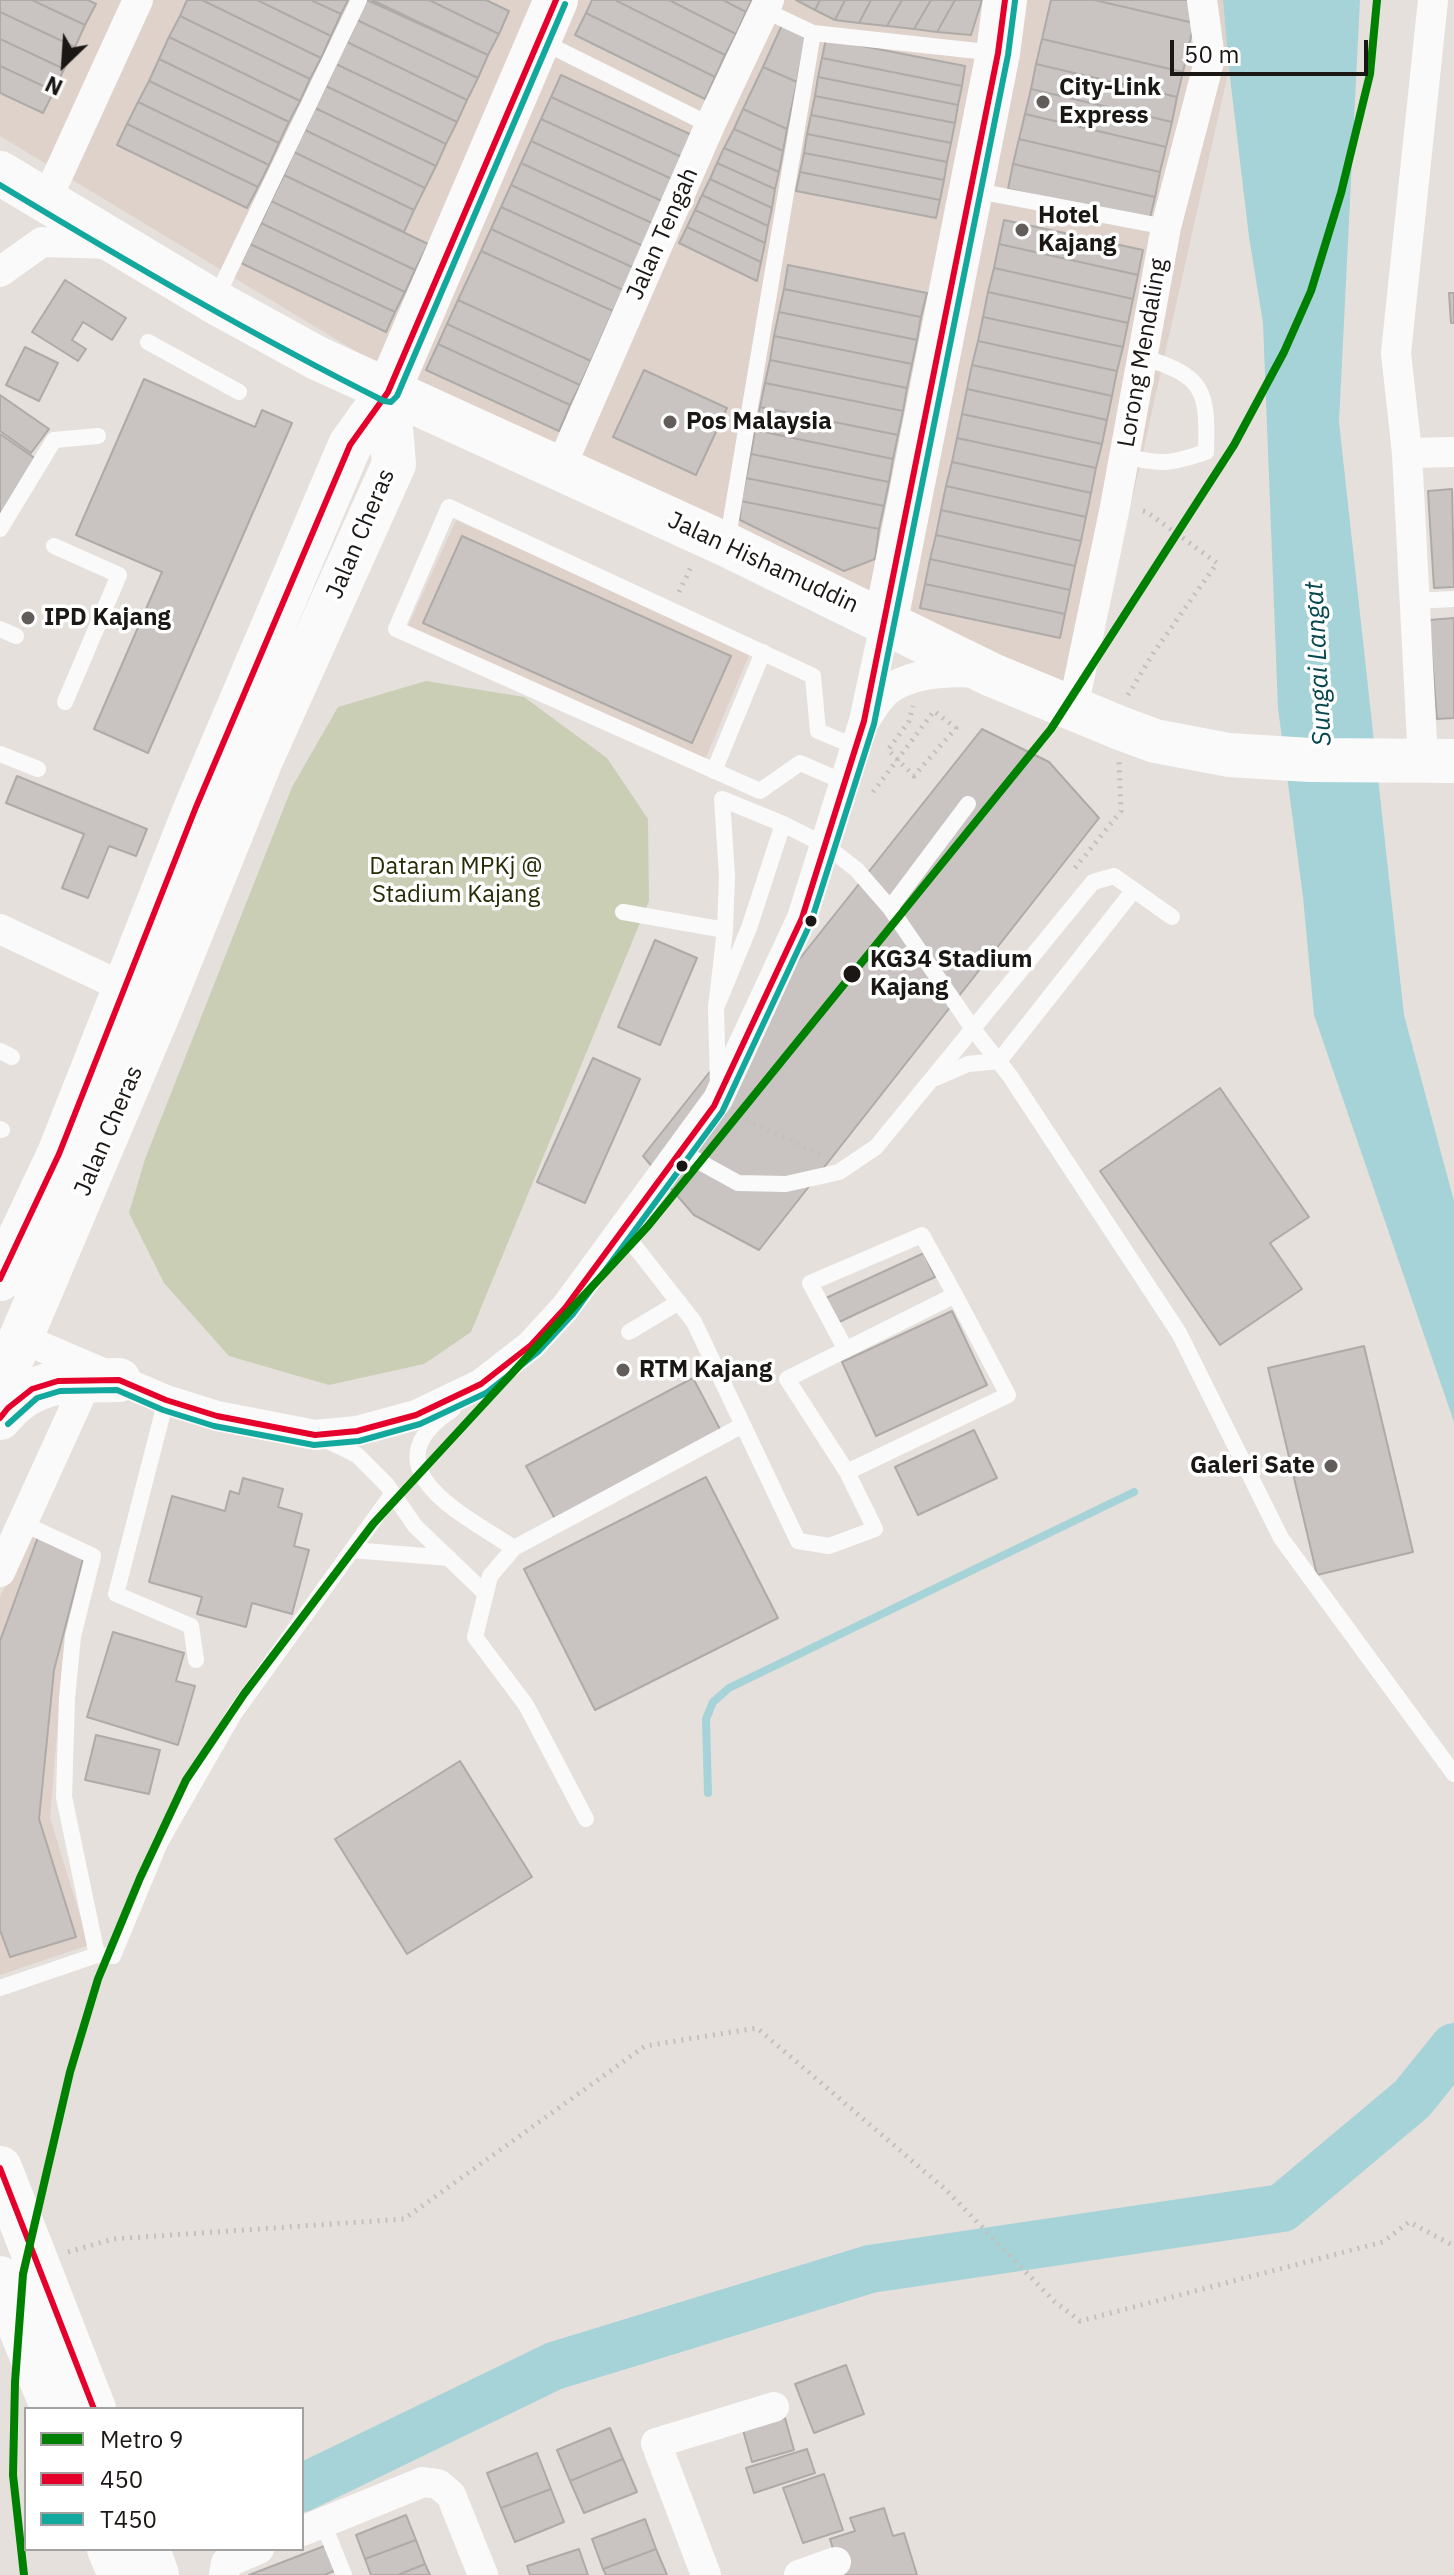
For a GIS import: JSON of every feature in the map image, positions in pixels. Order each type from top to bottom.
[{"type":"main road","points":[[886,620],[998,53],[1005,0]]},
{"type":"main road","points":[[388,392],[544,13]]},
{"type":"main road","name":"Jalan Hishamuddin","points":[[0,173],[215,302],[317,358],[560,469],[716,560],[886,620],[992,675],[1155,741],[1229,755],[1310,760],[1424,761]]},
{"type":"main road","points":[[317,358],[348,394],[353,423],[350,445]]},
{"type":"main road","name":"Jalan Cheras","points":[[0,1279],[59,1154],[196,807],[350,445],[388,392]]},
{"type":"main road","name":"Jalan Cheras","points":[[0,1387],[162,1005],[261,760],[394,464],[388,392]]},
{"type":"main road","points":[[0,1418],[32,1389],[58,1381],[103,1380]]},
{"type":"main road","points":[[0,2168],[18,2270],[52,2407]]},
{"type":"main road","points":[[18,2270],[93,2407]]},
{"type":"main road","points":[[110,2551],[120,2575]]},
{"type":"main road","points":[[149,2551],[157,2575]]},
{"type":"street","points":[[46,201],[138,0]]},
{"type":"street","name":"Lorong Mendaling","points":[[1073,708],[1115,507],[1166,227],[1210,58],[1202,0]]},
{"type":"street","points":[[1424,761],[1407,453],[1396,353],[1433,0]]},
{"type":"street","name":"Jalan Tengah","points":[[560,469],[710,125],[766,5]]},
{"type":"street","points":[[0,272],[42,242],[117,244]]},
{"type":"street","points":[[1407,453],[1454,452]]},
{"type":"street","points":[[21,1338],[103,1380],[217,1416],[315,1435],[357,1431],[416,1415],[481,1384],[531,1345],[556,1317],[716,1102],[802,918],[825,845],[858,788],[860,734],[886,620]]},
{"type":"street","points":[[860,734],[887,691],[899,685],[951,671],[992,675]]},
{"type":"street","points":[[0,929],[125,988]]},
{"type":"street","points":[[0,1572],[22,1523],[103,1380]]},
{"type":"street","points":[[706,2575],[656,2443],[774,2407]]},
{"type":"street","points":[[312,2527],[423,2482],[438,2484],[451,2495],[483,2575]]},
{"type":"street","points":[[224,2575],[226,2563],[254,2551]]},
{"type":"street","points":[[799,2575],[836,2562]]},
{"type":"lane","points":[[215,302],[359,0]]},
{"type":"lane","points":[[766,5],[813,33],[998,53]]},
{"type":"lane","points":[[544,13],[710,125]]},
{"type":"lane","points":[[716,560],[813,33]]},
{"type":"lane","points":[[970,190],[1166,227]]},
{"type":"lane","points":[[148,342],[239,392]]},
{"type":"lane","points":[[1124,456],[1156,464],[1173,463],[1206,452],[1207,410],[1193,379],[1175,367],[1142,357]]},
{"type":"lane","points":[[0,529],[54,440],[98,436]]},
{"type":"lane","points":[[858,788],[800,763],[760,791],[396,629],[449,507],[813,676],[818,731],[860,734]]},
{"type":"lane","points":[[54,546],[119,575],[65,702]]},
{"type":"lane","points":[[1415,601],[1454,599]]},
{"type":"lane","points":[[0,629],[16,636]]},
{"type":"lane","points":[[714,771],[763,652]]},
{"type":"lane","points":[[0,754],[38,769]]},
{"type":"lane","points":[[716,1102],[716,1008],[725,930],[727,876],[722,799],[825,845],[857,870],[890,908],[973,1029],[999,1061],[1179,1333],[1281,1538],[1454,1774]]},
{"type":"lane","points":[[890,908],[968,804]]},
{"type":"lane","points":[[716,1008],[749,928],[783,824]]},
{"type":"lane","points":[[680,1151],[738,1183],[786,1184],[839,1172],[876,1147],[1093,882],[1114,876],[1172,917]]},
{"type":"lane","points":[[935,1078],[968,1064],[999,1061],[1133,891]]},
{"type":"lane","points":[[623,912],[725,930]]},
{"type":"lane","points":[[622,1230],[694,1322],[798,1541],[829,1546],[875,1529],[847,1472],[787,1379],[955,1295]]},
{"type":"lane","points":[[846,1350],[810,1283],[922,1235],[1008,1395],[847,1472]]},
{"type":"lane","points":[[629,1332],[679,1302]]},
{"type":"lane","points":[[481,1384],[425,1435],[416,1452],[419,1473],[441,1499],[514,1548]]},
{"type":"lane","points":[[166,1400],[116,1594],[191,1626],[196,1660]]},
{"type":"lane","points":[[586,1819],[526,1705],[475,1637],[490,1576],[514,1548],[743,1425]]},
{"type":"lane","points":[[315,1435],[357,1455],[393,1493],[415,1526],[486,1594]]},
{"type":"lane","points":[[0,1988],[97,1955],[113,1956],[160,1843],[234,1714],[393,1493]]},
{"type":"lane","points":[[22,1523],[93,1556],[73,1636],[67,1698],[64,1797],[97,1955]]},
{"type":"lane","points":[[352,1550],[449,1558]]},
{"type":"lane","points":[[312,2527],[344,2575]]},
{"type":"path","points":[[1115,507],[1147,512],[1217,563],[1154,652],[1125,700]]},
{"type":"path","points":[[670,610],[691,567],[716,560]]},
{"type":"path","points":[[858,788],[889,770],[898,758],[934,711],[956,728],[914,776],[905,768],[897,759],[888,750],[909,721],[913,707],[899,685]]},
{"type":"path","points":[[1065,879],[1121,811],[1119,755]]},
{"type":"path","points":[[716,1102],[822,1156]]},
{"type":"path","points":[[18,2270],[113,2239],[404,2219],[645,2046],[757,2028],[945,2189],[1055,2302],[1080,2321],[1383,2242],[1409,2222],[1454,2246]]},
{"type":"shaded area","points":[[0,0],[1223,0],[1229,69],[1088,696],[380,366],[0,136]]},
{"type":"shaded area","points":[[456,520],[750,653],[705,760],[408,626]]},
{"type":"shaded area","points":[[30,1533],[86,1558],[60,1698],[50,1818],[89,1945],[0,1975],[0,1597]]},
{"type":"green space","name":"Dataran MPKj @ Stadium Kajang","points":[[426,681],[524,697],[607,758],[648,819],[649,901],[471,1332],[424,1364],[329,1385],[229,1356],[164,1283],[129,1213],[145,1159],[292,787],[338,707]]},
{"type":"water","name":"Sungai Langat","points":[[1223,0],[1360,0],[1339,422],[1404,1015],[1454,1201],[1454,1422],[1314,1015],[1303,897],[1278,708],[1263,323],[1249,237]]},
{"type":"building","points":[[0,0],[32,0],[85,25],[75,47],[0,12]]},
{"type":"building","points":[[32,0],[88,0],[96,4],[85,25]]},
{"type":"building","points":[[187,0],[202,0],[321,58],[310,79],[180,16]]},
{"type":"building","points":[[202,0],[257,0],[331,36],[321,58]]},
{"type":"building","points":[[257,0],[311,0],[341,14],[331,36]]},
{"type":"building","points":[[311,0],[348,0],[341,14]]},
{"type":"building","points":[[367,0],[488,55],[478,78],[357,20]]},
{"type":"building","points":[[372,0],[429,0],[499,34],[488,55]]},
{"type":"building","points":[[429,0],[486,0],[509,11],[499,34]]},
{"type":"building","points":[[592,0],[615,0],[725,55],[715,77],[586,13]]},
{"type":"building","points":[[615,0],[669,0],[736,34],[725,55]]},
{"type":"building","points":[[669,0],[723,0],[746,12],[736,34]]},
{"type":"building","points":[[723,0],[752,0],[746,12]]},
{"type":"building","points":[[796,0],[820,0],[815,10]]},
{"type":"building","points":[[820,0],[845,0],[835,20],[815,10]]},
{"type":"building","points":[[845,0],[871,0],[859,23],[835,20]]},
{"type":"building","points":[[871,0],[902,0],[887,26],[859,23]]},
{"type":"building","points":[[902,0],[931,0],[914,29],[887,26]]},
{"type":"building","points":[[931,0],[955,0],[937,32],[914,29]]},
{"type":"building","points":[[955,0],[982,0],[971,35],[937,32]]},
{"type":"building","points":[[1051,0],[1094,0],[1194,23],[1183,72],[1042,39]]},
{"type":"building","points":[[1094,0],[1189,0],[1194,23]]},
{"type":"building","points":[[0,12],[75,47],[64,69],[0,39]]},
{"type":"building","points":[[586,13],[715,77],[705,99],[575,35]]},
{"type":"building","points":[[180,16],[310,79],[300,101],[169,37]]},
{"type":"building","points":[[357,20],[478,78],[467,100],[347,42]]},
{"type":"building","points":[[782,25],[806,35],[797,82],[763,67]]},
{"type":"building","points":[[169,37],[300,101],[289,122],[159,59]]},
{"type":"building","points":[[0,39],[64,69],[54,91],[0,66]]},
{"type":"building","points":[[826,39],[965,66],[962,86],[822,58]]},
{"type":"building","points":[[1042,39],[1183,72],[1177,97],[1036,64]]},
{"type":"building","points":[[347,42],[467,100],[457,122],[336,64]]},
{"type":"building","points":[[822,58],[962,86],[958,105],[818,77]]},
{"type":"building","points":[[159,59],[289,122],[279,143],[149,81]]},
{"type":"building","points":[[336,64],[457,122],[446,144],[326,86]]},
{"type":"building","points":[[1036,64],[1177,97],[1172,122],[1031,89]]},
{"type":"building","points":[[0,66],[54,91],[43,113],[0,93]]},
{"type":"building","points":[[763,67],[797,82],[787,129],[743,109]]},
{"type":"building","points":[[561,75],[694,136],[684,158],[551,97]]},
{"type":"building","points":[[818,77],[958,105],[955,123],[815,96]]},
{"type":"building","points":[[149,81],[279,143],[269,165],[138,102]]},
{"type":"building","points":[[326,86],[446,144],[436,166],[315,108]]},
{"type":"building","points":[[1031,89],[1172,122],[1166,147],[1025,114]]},
{"type":"building","points":[[815,96],[955,123],[951,143],[811,115]]},
{"type":"building","points":[[551,97],[684,158],[674,180],[541,119]]},
{"type":"building","points":[[138,102],[269,165],[258,187],[127,124]]},
{"type":"building","points":[[315,108],[436,166],[425,188],[305,130]]},
{"type":"building","points":[[743,109],[787,129],[783,151],[734,129]]},
{"type":"building","points":[[1025,114],[1166,147],[1160,172],[1019,139]]},
{"type":"building","points":[[811,115],[951,143],[947,162],[807,134]]},
{"type":"building","points":[[541,119],[674,180],[664,202],[531,141]]},
{"type":"building","points":[[127,124],[258,187],[247,208],[117,145]]},
{"type":"building","points":[[734,129],[783,151],[779,172],[724,148]]},
{"type":"building","points":[[305,130],[425,188],[414,210],[294,152]]},
{"type":"building","points":[[807,134],[947,162],[944,180],[804,153]]},
{"type":"building","points":[[1019,139],[1160,172],[1155,197],[1013,164]]},
{"type":"building","points":[[531,141],[664,202],[654,224],[521,163]]},
{"type":"building","points":[[724,148],[779,172],[775,189],[717,163]]},
{"type":"building","points":[[294,152],[414,210],[404,232],[284,175]]},
{"type":"building","points":[[804,153],[944,180],[940,200],[800,172]]},
{"type":"building","points":[[521,163],[654,224],[643,246],[511,185]]},
{"type":"building","points":[[717,163],[775,189],[772,208],[710,179]]},
{"type":"building","points":[[1013,164],[1155,197],[1149,222],[1008,189]]},
{"type":"building","points":[[800,172],[940,200],[936,218],[796,191]]},
{"type":"building","points":[[284,175],[428,244],[415,270],[271,201]]},
{"type":"building","points":[[710,179],[772,208],[768,226],[702,195]]},
{"type":"building","points":[[511,185],[643,246],[634,268],[501,207]]},
{"type":"building","points":[[702,195],[768,226],[765,243],[695,210]]},
{"type":"building","points":[[271,201],[415,270],[405,292],[261,223]]},
{"type":"building","points":[[501,207],[634,268],[623,290],[491,229]]},
{"type":"building","points":[[695,210],[765,243],[761,262],[687,227]]},
{"type":"building","points":[[1004,220],[1143,250],[1138,275],[999,244]]},
{"type":"building","points":[[261,223],[405,292],[395,312],[250,244]]},
{"type":"building","points":[[687,227],[761,262],[757,281],[679,243]]},
{"type":"building","points":[[491,229],[623,290],[613,311],[481,251]]},
{"type":"building","points":[[250,244],[395,312],[386,332],[241,263]]},
{"type":"building","points":[[999,244],[1138,275],[1133,299],[994,268]]},
{"type":"building","points":[[481,251],[613,311],[591,361],[458,300]]},
{"type":"building","points":[[788,265],[927,293],[921,317],[784,289]]},
{"type":"building","points":[[994,268],[1133,299],[1128,323],[988,292]]},
{"type":"building","points":[[65,280],[126,318],[112,340],[83,322],[72,340],[86,349],[78,361],[32,332]]},
{"type":"building","points":[[784,289],[921,317],[917,340],[779,312]]},
{"type":"building","points":[[988,292],[1128,323],[1123,347],[983,317]]},
{"type":"building","points":[[1449,293],[1454,293],[1454,323],[1451,323]]},
{"type":"building","points":[[458,300],[591,361],[580,385],[447,324]]},
{"type":"building","points":[[779,312],[917,340],[912,364],[774,336]]},
{"type":"building","points":[[983,317],[1123,347],[1117,371],[978,341]]},
{"type":"building","points":[[447,324],[580,385],[570,405],[438,344]]},
{"type":"building","points":[[774,336],[912,364],[907,388],[770,360]]},
{"type":"building","points":[[978,341],[1117,371],[1112,396],[972,365]]},
{"type":"building","points":[[438,344],[570,405],[559,431],[426,370]]},
{"type":"building","points":[[25,347],[58,363],[39,401],[6,385]]},
{"type":"building","points":[[770,360],[907,388],[903,411],[765,383]]},
{"type":"building","points":[[972,365],[1112,396],[1107,420],[967,389]]},
{"type":"building","name":"Pos Malaysia","points":[[644,370],[727,408],[696,475],[613,437]]},
{"type":"building","points":[[144,379],[255,427],[262,410],[292,423],[148,753],[94,729],[162,572],[76,535]]},
{"type":"building","points":[[765,383],[903,411],[898,435],[760,407]]},
{"type":"building","points":[[967,389],[1107,420],[1102,444],[962,414]]},
{"type":"building","points":[[0,395],[49,429],[31,453],[0,431]]},
{"type":"building","points":[[760,407],[898,435],[893,459],[755,430]]},
{"type":"building","points":[[962,414],[1102,444],[1096,468],[957,438]]},
{"type":"building","points":[[755,430],[893,459],[889,482],[751,454]]},
{"type":"building","points":[[0,434],[39,461],[0,517]]},
{"type":"building","points":[[957,438],[1096,468],[1091,493],[952,462]]},
{"type":"building","points":[[751,454],[889,482],[884,506],[746,478]]},
{"type":"building","points":[[952,462],[1091,493],[1086,517],[946,486]]},
{"type":"building","points":[[746,478],[884,506],[879,529],[741,501]]},
{"type":"building","points":[[946,486],[1086,517],[1081,541],[941,510]]},
{"type":"building","points":[[1452,489],[1454,587],[1434,588],[1428,491]]},
{"type":"building","points":[[741,501],[879,529],[875,559],[844,571],[740,520]]},
{"type":"building","points":[[941,510],[1081,541],[1075,566],[936,535]]},
{"type":"building","points":[[936,535],[1075,566],[1070,590],[930,559]]},
{"type":"building","points":[[462,536],[731,656],[692,743],[423,623]]},
{"type":"building","points":[[930,559],[1070,590],[1065,614],[925,584]]},
{"type":"building","points":[[925,584],[1065,614],[1060,638],[920,608]]},
{"type":"building","points":[[1454,618],[1454,718],[1437,719],[1429,620]]},
{"type":"building","name":"KG34 Stadium Kajang","points":[[982,729],[1049,762],[1099,818],[759,1250],[694,1215],[643,1156]]},
{"type":"building","points":[[17,776],[147,829],[136,856],[109,846],[88,898],[62,888],[84,834],[6,803]]},
{"type":"building","points":[[655,940],[697,958],[660,1045],[618,1027]]},
{"type":"building","points":[[593,1058],[640,1079],[585,1203],[537,1182]]},
{"type":"building","points":[[1220,1088],[1309,1217],[1270,1243],[1302,1289],[1220,1345],[1100,1171]]},
{"type":"building","points":[[924,1253],[935,1277],[837,1323],[826,1298]]},
{"type":"building","points":[[952,1311],[987,1385],[876,1436],[842,1362]]},
{"type":"building","points":[[1364,1346],[1413,1552],[1317,1575],[1268,1368]]},
{"type":"building","points":[[693,1378],[721,1431],[555,1519],[526,1466]]},
{"type":"building","points":[[974,1430],[997,1478],[918,1515],[895,1467]]},
{"type":"building","points":[[706,1477],[778,1618],[595,1710],[524,1569]]},
{"type":"building","points":[[243,1478],[283,1489],[278,1507],[302,1514],[294,1546],[309,1550],[292,1614],[252,1603],[246,1627],[197,1614],[202,1597],[149,1582],[172,1496],[225,1511],[230,1491],[239,1494]]},
{"type":"building","points":[[38,1537],[84,1555],[54,1670],[39,1819],[76,1937],[10,1957],[0,1930],[0,1641]]},
{"type":"building","points":[[113,1632],[184,1653],[176,1681],[195,1686],[178,1745],[87,1717]]},
{"type":"building","points":[[96,1735],[160,1750],[149,1794],[85,1780]]},
{"type":"building","points":[[460,1761],[532,1877],[407,1954],[335,1839]]},
{"type":"building","points":[[846,2365],[864,2414],[814,2433],[795,2384]]},
{"type":"building","points":[[785,2418],[794,2450],[752,2462],[743,2430]]},
{"type":"building","points":[[610,2428],[623,2459],[570,2481],[557,2450]]},
{"type":"building","points":[[807,2449],[815,2473],[754,2493],[746,2468]]},
{"type":"building","points":[[537,2453],[551,2489],[501,2508],[487,2473]]},
{"type":"building","points":[[623,2459],[637,2492],[584,2513],[570,2481]]},
{"type":"building","points":[[824,2474],[843,2530],[803,2543],[783,2488]]},
{"type":"building","points":[[551,2489],[564,2522],[515,2542],[501,2508]]},
{"type":"building","points":[[884,2508],[893,2536],[904,2533],[917,2575],[841,2575],[830,2539],[855,2531],[850,2518]]},
{"type":"building","points":[[406,2515],[416,2540],[365,2559],[356,2535]]},
{"type":"building","points":[[645,2519],[656,2549],[603,2569],[592,2539]]},
{"type":"building","points":[[416,2540],[425,2564],[398,2575],[371,2575],[365,2559]]},
{"type":"building","points":[[327,2545],[337,2570],[324,2575],[249,2575]]},
{"type":"building","points":[[579,2549],[588,2575],[530,2575],[527,2566]]},
{"type":"building","points":[[656,2549],[667,2575],[606,2575],[603,2569]]},
{"type":"building","points":[[425,2564],[430,2575],[398,2575]]},
{"type":"waterway","points":[[708,1793],[706,1719],[713,1702],[729,1688],[1134,1492]]},
{"type":"waterway","points":[[304,2487],[554,2366],[870,2269],[1282,2208],[1412,2099],[1454,2047]]},
{"type":"metro line","name":"9","points":[[24,2575],[13,2475],[15,2382],[23,2274],[70,2072],[98,1979],[140,1878],[186,1780],[244,1694],[373,1524],[648,1226],[1051,729],[1234,445],[1284,352],[1311,291],[1341,193],[1370,74],[1377,0]]},
{"type":"transit line","name":"450","points":[[0,1279],[59,1154],[196,807],[350,445],[388,392],[556,0]]},
{"type":"transit line","name":"450","points":[[0,1418],[32,1389],[58,1381],[119,1380],[166,1400],[217,1416],[315,1435],[357,1431],[416,1415],[481,1384],[531,1345],[565,1308],[714,1106],[802,918],[864,721],[998,53],[1005,0]]},
{"type":"transit line","name":"T450","points":[[8,1424],[37,1398],[60,1391],[117,1390],[163,1410],[214,1426],[314,1445],[359,1441],[420,1424],[486,1393],[538,1352],[573,1314],[722,1112],[811,922],[874,724],[1008,55],[1015,1]]},
{"type":"transit line","name":"T450","points":[[0,185],[238,324],[391,402],[397,396],[565,4]]},
{"type":"transit line","name":"450","points":[[0,2168],[93,2407]]},
{"type":"place","name":"City-Link Express","points":[[1043,102]]},
{"type":"place","name":"Hotel Kajang","points":[[1022,230]]},
{"type":"place","name":"Pos Malaysia","points":[[670,422]]},
{"type":"place","name":"IPD Kajang","points":[[28,618]]},
{"type":"place","name":"KG34 Stadium Kajang","points":[[852,974]]},
{"type":"place","name":"RTM Kajang","points":[[623,1370]]},
{"type":"place","name":"Galeri Sate","points":[[1331,1466]]}]
